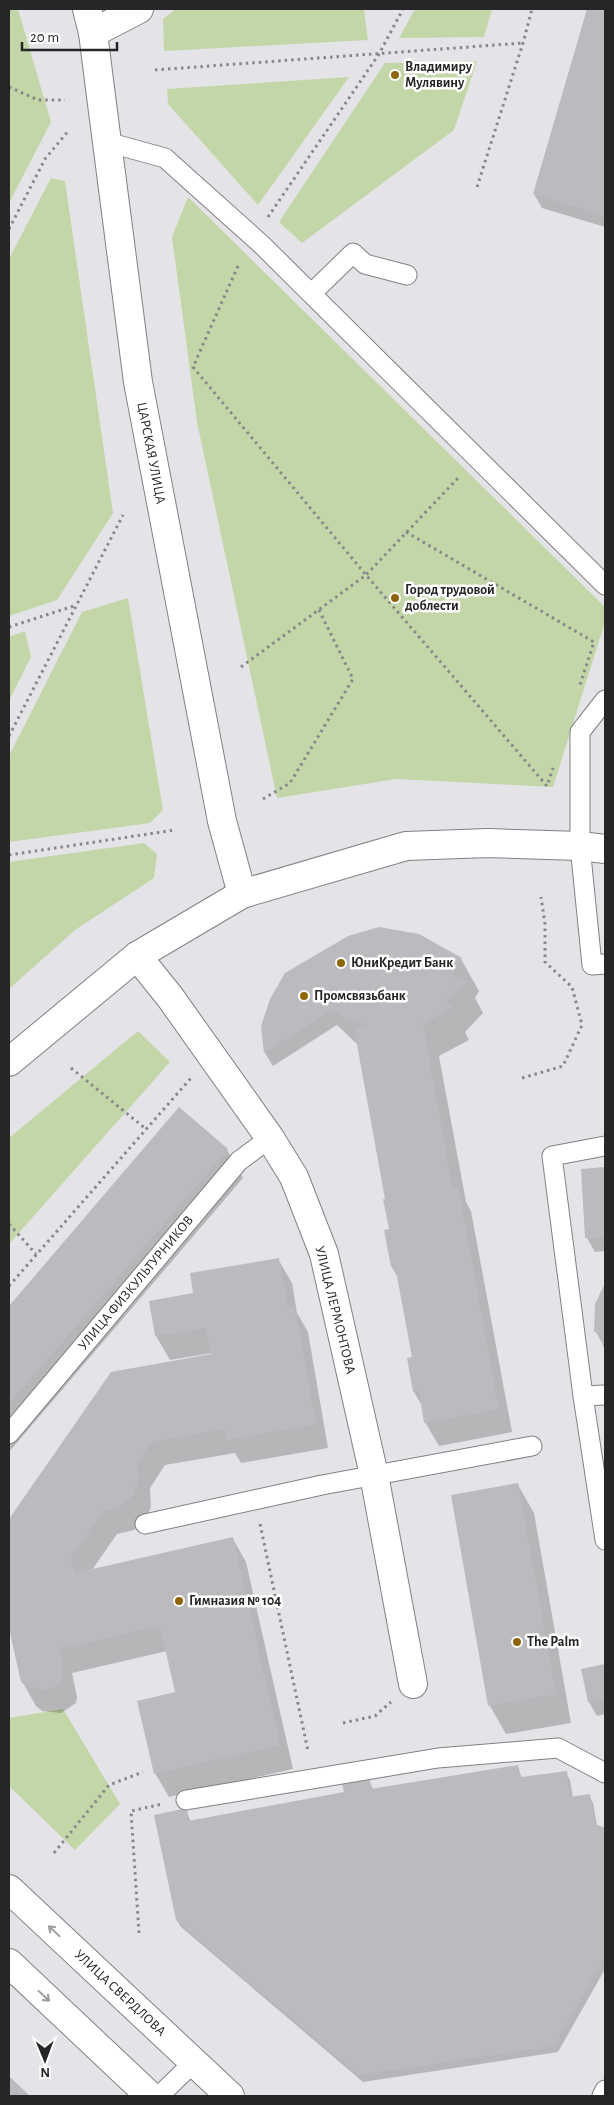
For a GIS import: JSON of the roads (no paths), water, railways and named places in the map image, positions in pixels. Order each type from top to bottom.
[{"type":"street","points":[[90,21],[139,9]]},
{"type":"street","name":"ЦАРСКАЯ УЛИЦА","points":[[90,21],[138,382],[222,821],[242,894]]},
{"type":"street","points":[[9,1062],[137,956],[242,894],[406,846],[488,843],[593,848]]},
{"type":"street","name":"УЛИЦА ЛЕРМОНТОВА","points":[[137,956],[170,997],[270,1138],[294,1177],[324,1254],[374,1475],[413,1684]]},
{"type":"street","name":"УЛИЦА СВЕРДЛОВА","points":[[9,1889],[230,2096]]},
{"type":"street","points":[[9,1963],[150,2096]]},
{"type":"lane","points":[[107,142],[165,158],[262,245],[312,293],[605,585]]},
{"type":"lane","points":[[312,293],[353,253],[365,264],[407,274]]},
{"type":"lane","points":[[605,700],[580,732],[593,848],[592,965],[605,964]]},
{"type":"lane","name":"УЛИЦА ФИЗКУЛЬТУРНИКОВ","points":[[9,1434],[239,1161],[270,1138]]},
{"type":"lane","points":[[605,1146],[552,1156],[583,1396],[605,1540]]},
{"type":"lane","points":[[583,1396],[605,1395]]},
{"type":"lane","points":[[146,1524],[374,1475],[532,1446]]},
{"type":"lane","points":[[186,1800],[438,1758],[558,1748],[605,1773]]},
{"type":"lane","points":[[159,2096],[194,2062]]},
{"type":"lane","points":[[602,2096],[605,2090]]},
{"type":"place","name":"Владимиру Мулявину","points":[[395,75]]},
{"type":"place","name":"Город трудовой доблести","points":[[395,598]]},
{"type":"place","name":"ЮниКредит Банк","points":[[341,963]]},
{"type":"place","name":"Промсвязьбанк","points":[[304,996]]},
{"type":"place","name":"Гимназия № 104","points":[[179,1601]]},
{"type":"place","name":"The Palm","points":[[517,1642]]}]
